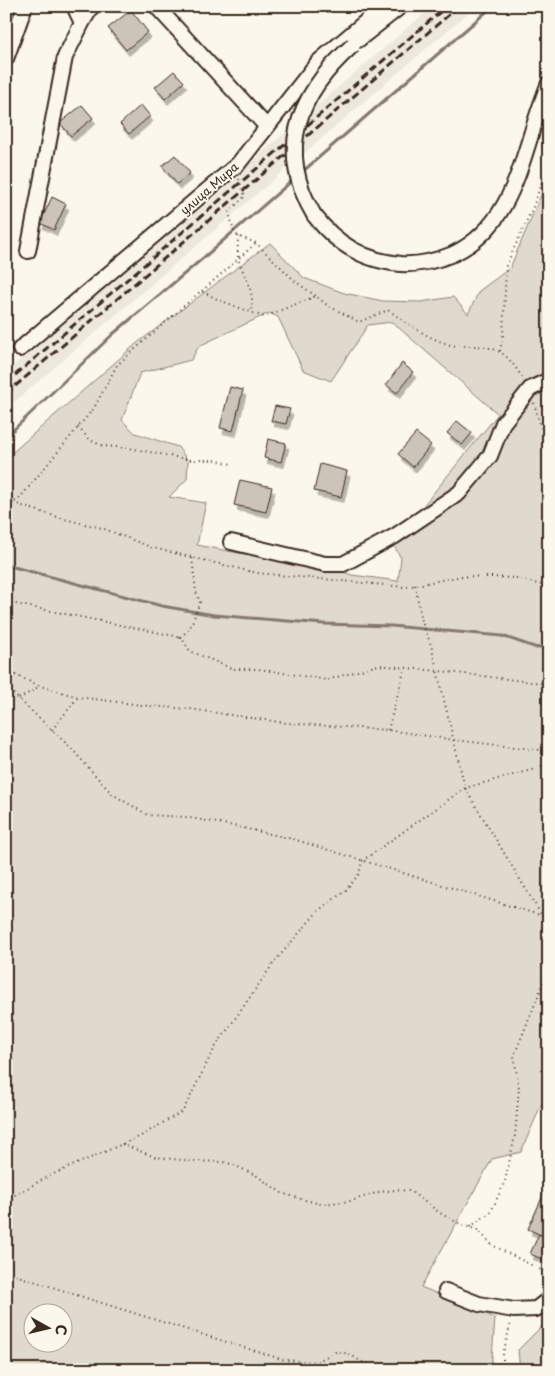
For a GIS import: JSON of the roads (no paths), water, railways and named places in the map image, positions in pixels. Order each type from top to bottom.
[{"type":"street","points":[[6,59],[25,6]]},
{"type":"street","points":[[74,6],[82,23]]},
{"type":"street","points":[[28,251],[65,58],[92,6]]},
{"type":"street","points":[[156,6],[266,127]]},
{"type":"street","name":"улица Мира","points":[[20,349],[234,167],[318,62],[384,6]]},
{"type":"street","points":[[400,6],[338,58],[314,88],[302,112],[295,138],[295,165],[301,191],[314,215],[322,226],[342,244],[366,257],[399,264],[419,263],[457,252],[479,236],[497,216],[516,182],[549,83]]},
{"type":"street","points":[[231,542],[325,564],[343,564],[395,536],[459,492],[490,456],[503,423],[530,390],[549,380]]},
{"type":"street","points":[[446,1291],[479,1304],[514,1310],[536,1309],[549,1299]]},
{"type":"waterway","points":[[301,173],[493,6]]},
{"type":"waterway","points":[[6,437],[113,334],[294,179]]},
{"type":"waterway","points":[[6,565],[162,606],[214,615],[324,624],[391,626],[502,636],[537,648],[549,644]]},
{"type":"railway","points":[[6,383],[447,6]]},
{"type":"railway","points":[[6,394],[459,6]]}]
